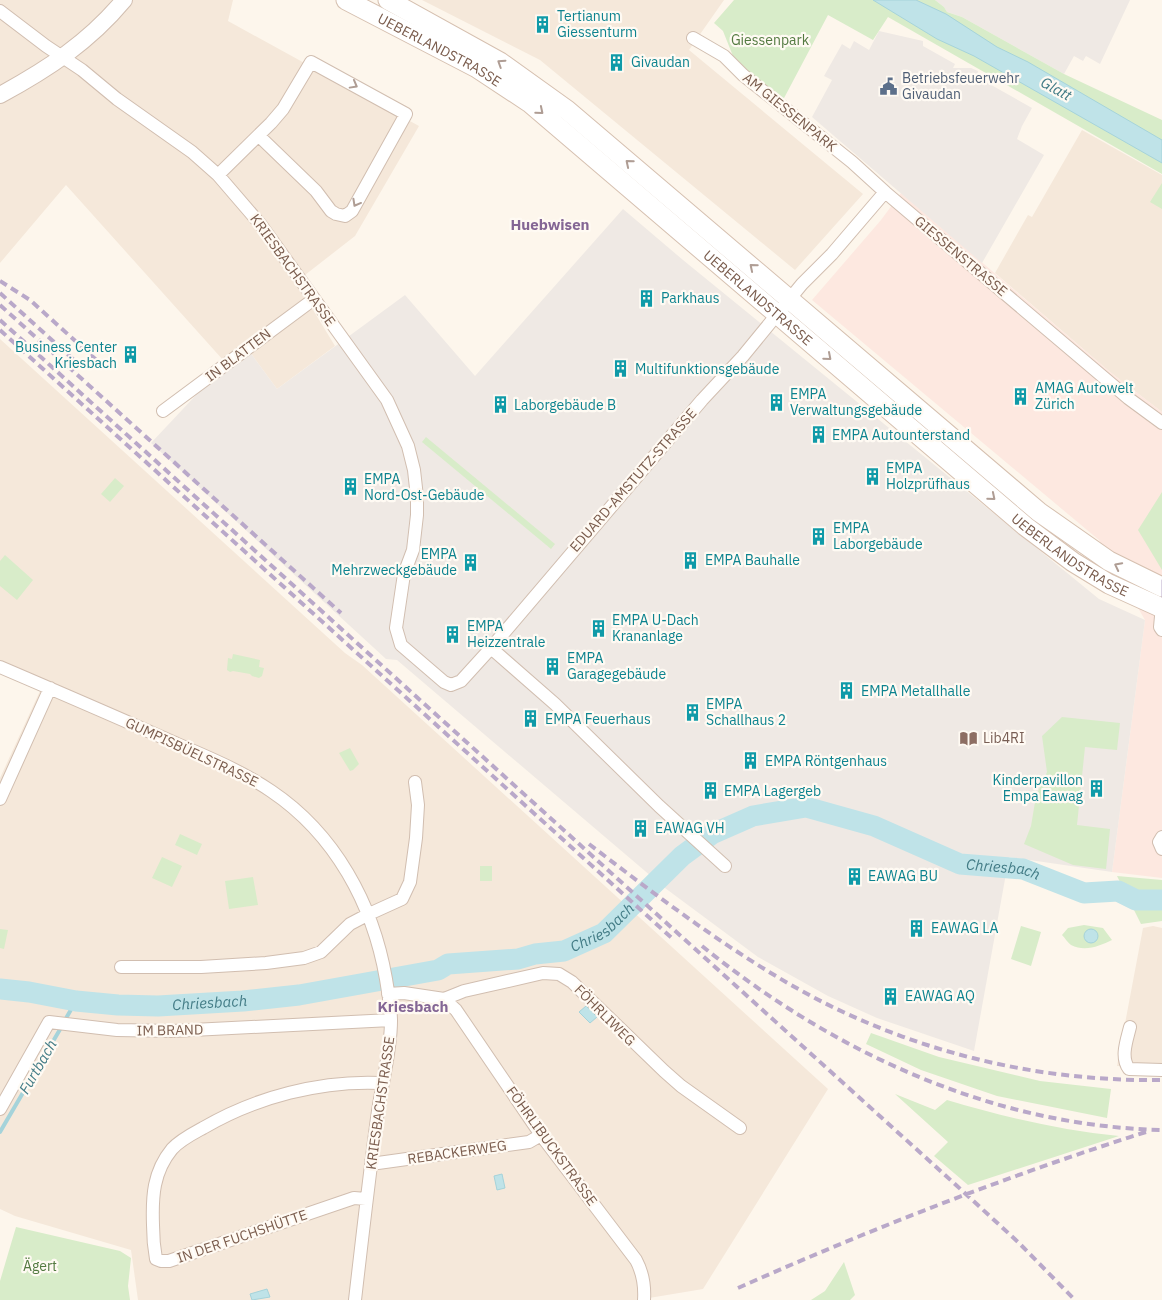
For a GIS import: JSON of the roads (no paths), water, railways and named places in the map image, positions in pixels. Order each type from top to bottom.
[{"type":"main road","name":"UEBERLANDSTRASSE","points":[[346,0],[477,68],[530,103],[1025,526],[1073,562],[1109,584],[1162,608]]},
{"type":"main road","name":"UEBERLANDSTRASSE","points":[[388,0],[500,62],[567,110],[1039,512],[1109,561],[1162,586]]},
{"type":"street","points":[[0,95],[39,74],[63,57],[98,29],[124,0]]},
{"type":"street","name":"KRIESBACHSTRASSE","points":[[0,11],[192,152],[218,175],[261,225],[388,400],[406,439],[414,470],[417,515],[413,550]]},
{"type":"street","name":"AM GIESSENPARK","points":[[693,38],[724,56],[743,75],[852,162],[884,192]]},
{"type":"street","points":[[218,175],[259,136],[283,109],[311,62],[406,114],[352,211],[345,216],[331,211],[310,185],[259,136]]},
{"type":"street","points":[[778,315],[884,192]]},
{"type":"street","name":"GIESSENSTRASSE","points":[[884,192],[1128,398],[1162,423]]},
{"type":"street","name":"IN BLATTEN","points":[[163,412],[314,299]]},
{"type":"street","name":"EDUARD-AMSTUTZ-STRASSE","points":[[413,550],[404,574],[396,628],[401,645],[444,682],[451,685],[461,681],[491,648],[696,407],[778,315]]},
{"type":"street","name":"UEBERLANDSTRASSE","points":[[1162,608],[1160,627],[1162,630]]},
{"type":"street","points":[[491,648],[555,704],[659,806],[725,866]]},
{"type":"street","name":"GUMPISBÜELSTRASSE","points":[[0,667],[228,767],[272,792],[307,821],[340,860],[360,894],[368,914]]},
{"type":"street","points":[[0,799],[50,688]]},
{"type":"street","points":[[121,968],[266,963],[304,958],[320,952],[350,924],[368,914],[402,900],[410,882],[418,815],[415,782]]},
{"type":"street","points":[[1162,837],[1159,842],[1162,849]]},
{"type":"street","name":"KRIESBACHSTRASSE","points":[[355,1300],[366,1199],[382,1082],[389,1047],[391,1020],[382,958],[368,914]]},
{"type":"street","name":"FÖHRLIWEG","points":[[388,992],[444,999],[464,991],[543,973],[559,974],[572,982],[628,1038],[681,1086],[740,1128]]},
{"type":"street","name":"FÖHRLIBUCKSTRASSE","points":[[444,999],[456,1010],[542,1135],[636,1260],[642,1272],[645,1288],[644,1300]]},
{"type":"street","name":"IM BRAND","points":[[0,1109],[49,1022],[70,1026],[117,1030],[173,1031],[391,1020]]},
{"type":"street","points":[[1130,1027],[1124,1056],[1125,1064],[1129,1069],[1162,1070]]},
{"type":"street","name":"IN DER FUCHSHÜTTE","points":[[366,1199],[354,1198],[169,1261],[161,1262],[156,1259],[153,1216],[154,1184],[173,1148],[220,1118],[273,1098],[310,1089],[362,1082],[382,1082]]},
{"type":"street","name":"REBACKERWEG","points":[[371,1162],[378,1163],[530,1142],[542,1135]]},
{"type":"water","name":"Glatt","points":[[873,0],[916,0],[946,14],[997,47],[1028,62],[1162,140],[1162,163],[974,56],[937,39]]},
{"type":"water","points":[[1088,929],[1094,929],[1098,936],[1094,943],[1088,943],[1084,939],[1084,933]]},
{"type":"water","points":[[586,1006],[597,1017],[590,1023],[579,1012]]},
{"type":"water","points":[[502,1174],[505,1188],[497,1190],[494,1176]]},
{"type":"water","points":[[267,1289],[270,1297],[252,1300],[250,1294]]},
{"type":"waterway","name":"Chriesbach","points":[[0,989],[29,992],[76,1001],[118,1005],[158,1006],[243,1001],[299,995],[438,970],[448,964],[518,959],[535,954],[564,951],[604,933],[682,856],[712,834],[753,816],[806,807],[874,826],[960,864],[1023,869],[1084,893],[1118,891],[1136,900],[1162,900]]},
{"type":"waterway","name":"Furtbach","points":[[65,1020],[76,1001]]},
{"type":"waterway","name":"Furtbach","points":[[0,1132],[62,1026]]},
{"type":"tram line","points":[[1162,580],[1162,597]]},
{"type":"railway","points":[[0,281],[30,300],[103,366]]},
{"type":"railway","points":[[0,293],[86,371]]},
{"type":"railway","points":[[0,305],[341,613]]},
{"type":"railway","points":[[0,320],[956,1185],[1018,1242],[1075,1300]]},
{"type":"railway","points":[[0,330],[674,940]]},
{"type":"railway","points":[[589,844],[718,939],[772,974],[842,1011],[885,1030],[975,1059],[1021,1068],[1068,1075],[1162,1080]]},
{"type":"railway","points":[[702,946],[752,984],[805,1019],[860,1050],[917,1076],[976,1098],[1037,1114],[1099,1125],[1162,1130]]},
{"type":"railway","points":[[738,1288],[940,1204],[1146,1132]]},
{"type":"place","name":"Tertianum Giessenturm","points":[[543,24]]},
{"type":"place","name":"Givaudan","points":[[617,62]]},
{"type":"place","name":"Betriebsfeuerwehr Givaudan","points":[[888,86]]},
{"type":"place","name":"Parkhaus","points":[[647,298]]},
{"type":"place","name":"Business Center Kriesbach","points":[[131,355]]},
{"type":"place","name":"Multifunktionsgebäude","points":[[621,369]]},
{"type":"place","name":"AMAG Autowelt Zürich","points":[[1021,396]]},
{"type":"place","name":"EMPA Verwaltungsgebäude","points":[[776,402]]},
{"type":"place","name":"Laborgebäude B","points":[[500,405]]},
{"type":"place","name":"EMPA Autounterstand","points":[[818,435]]},
{"type":"place","name":"EMPA Holzprüfhaus","points":[[872,476]]},
{"type":"place","name":"EMPA Nord-Ost-Gebäude","points":[[350,487]]},
{"type":"place","name":"EMPA Laborgebäude","points":[[819,536]]},
{"type":"place","name":"EMPA Bauhalle","points":[[691,560]]},
{"type":"place","name":"EMPA Mehrzweckgebäude","points":[[471,562]]},
{"type":"place","name":"EMPA U-Dach Krananlage","points":[[598,628]]},
{"type":"place","name":"EMPA Heizzentrale","points":[[453,634]]},
{"type":"place","name":"EMPA Garagegebäude","points":[[553,666]]},
{"type":"place","name":"EMPA Metallhalle","points":[[847,691]]},
{"type":"place","name":"EMPA Schallhaus 2","points":[[692,712]]},
{"type":"place","name":"EMPA Feuerhaus","points":[[531,719]]},
{"type":"place","name":"Lib4RI","points":[[969,738]]},
{"type":"place","name":"EMPA Röntgenhaus","points":[[751,761]]},
{"type":"place","name":"Kinderpavillon Empa Eawag","points":[[1097,788]]},
{"type":"place","name":"EMPA Lagergeb","points":[[710,791]]},
{"type":"place","name":"EAWAG VH","points":[[641,828]]},
{"type":"place","name":"EAWAG BU","points":[[854,876]]},
{"type":"place","name":"EAWAG LA","points":[[917,928]]},
{"type":"place","name":"EAWAG AQ","points":[[891,996]]},
{"type":"district","name":"Huebwisen","points":[[550,225]]},
{"type":"district","name":"Kriesbach","points":[[413,1007]]},
{"type":"park label","name":"Giessenpark","points":[[770,40]]},
{"type":"park label","name":"Ägert","points":[[40,1266]]}]
